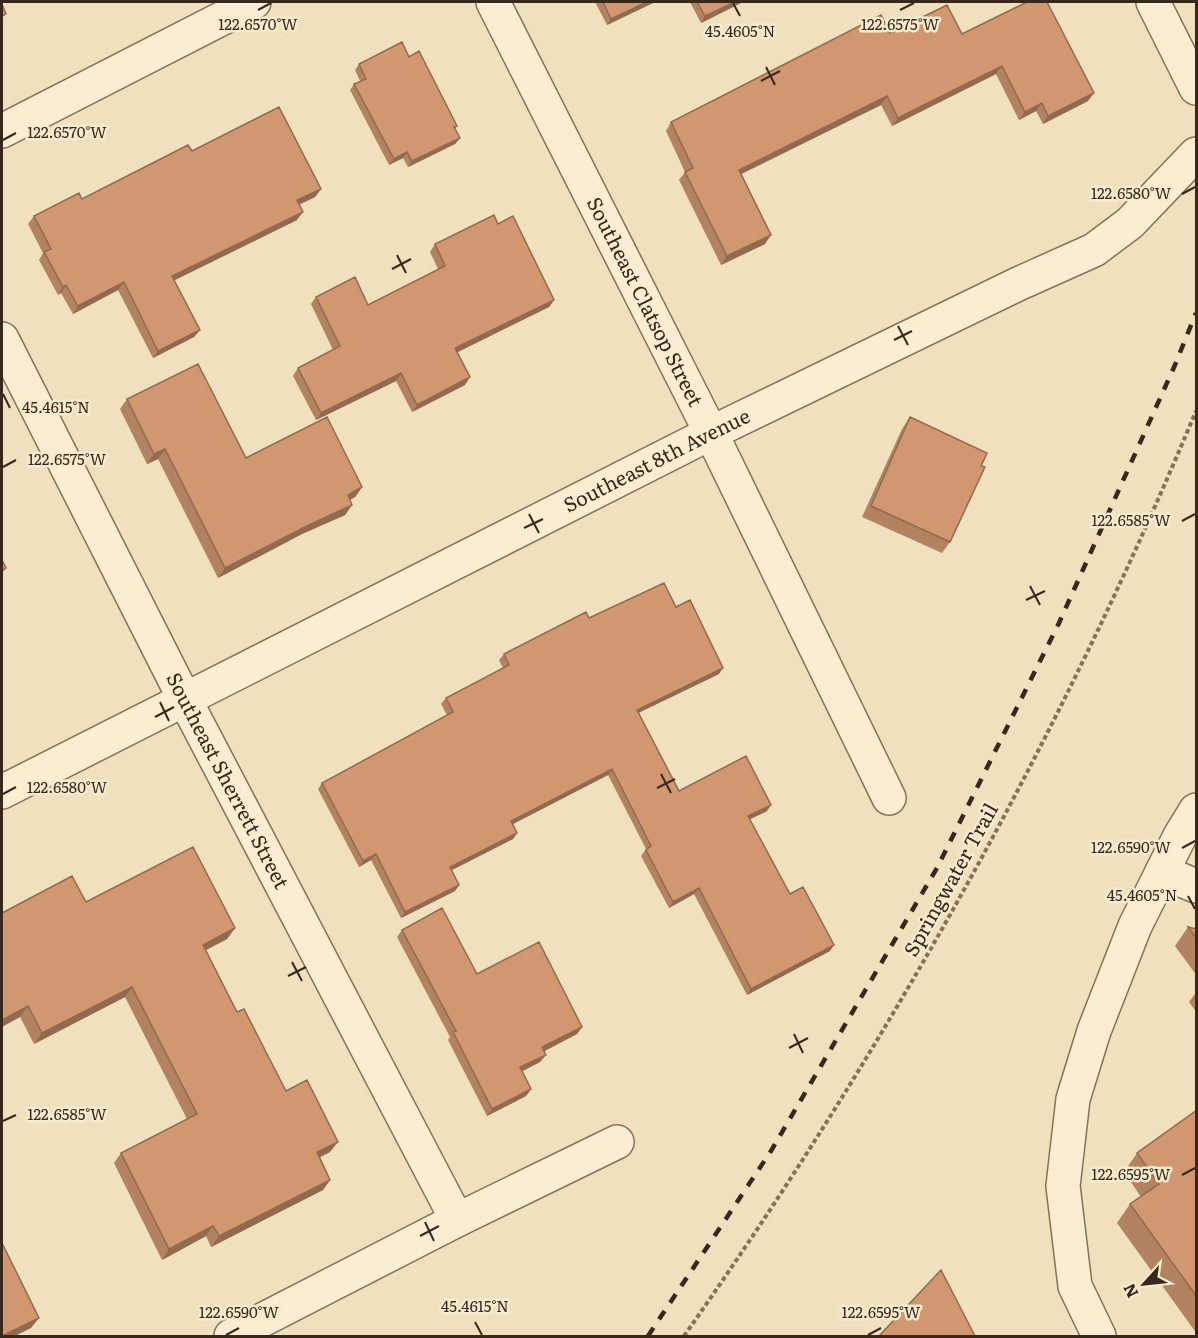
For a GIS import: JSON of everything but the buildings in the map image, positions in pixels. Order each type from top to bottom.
[{"type":"street","points":[[2,131],[254,2]]},
{"type":"street","name":"Southeast Clatsop Street","points":[[493,2],[711,433],[889,798]]},
{"type":"street","points":[[1153,2],[1197,88]]},
{"type":"street","name":"Southeast 8th Avenue","points":[[2,792],[711,433],[1018,284],[1094,250],[1130,223],[1197,154]]},
{"type":"street","name":"Southeast Sherrett Street","points":[[2,339],[184,700],[457,1220]]},
{"type":"street","points":[[1099,1336],[1075,1286],[1063,1186],[1072,1099],[1094,1030],[1135,926],[1180,836],[1197,810]]},
{"type":"street","points":[[1162,872],[1197,886]]},
{"type":"street","points":[[231,1336],[457,1220],[616,1142]]},
{"type":"path","name":"Springwater Trail","points":[[684,1336],[736,1263],[826,1126],[984,854],[1063,704],[1169,478],[1197,411]]},
{"type":"railway","points":[[648,1336],[771,1151],[937,868],[1059,623],[1175,365],[1196,313]]}]
